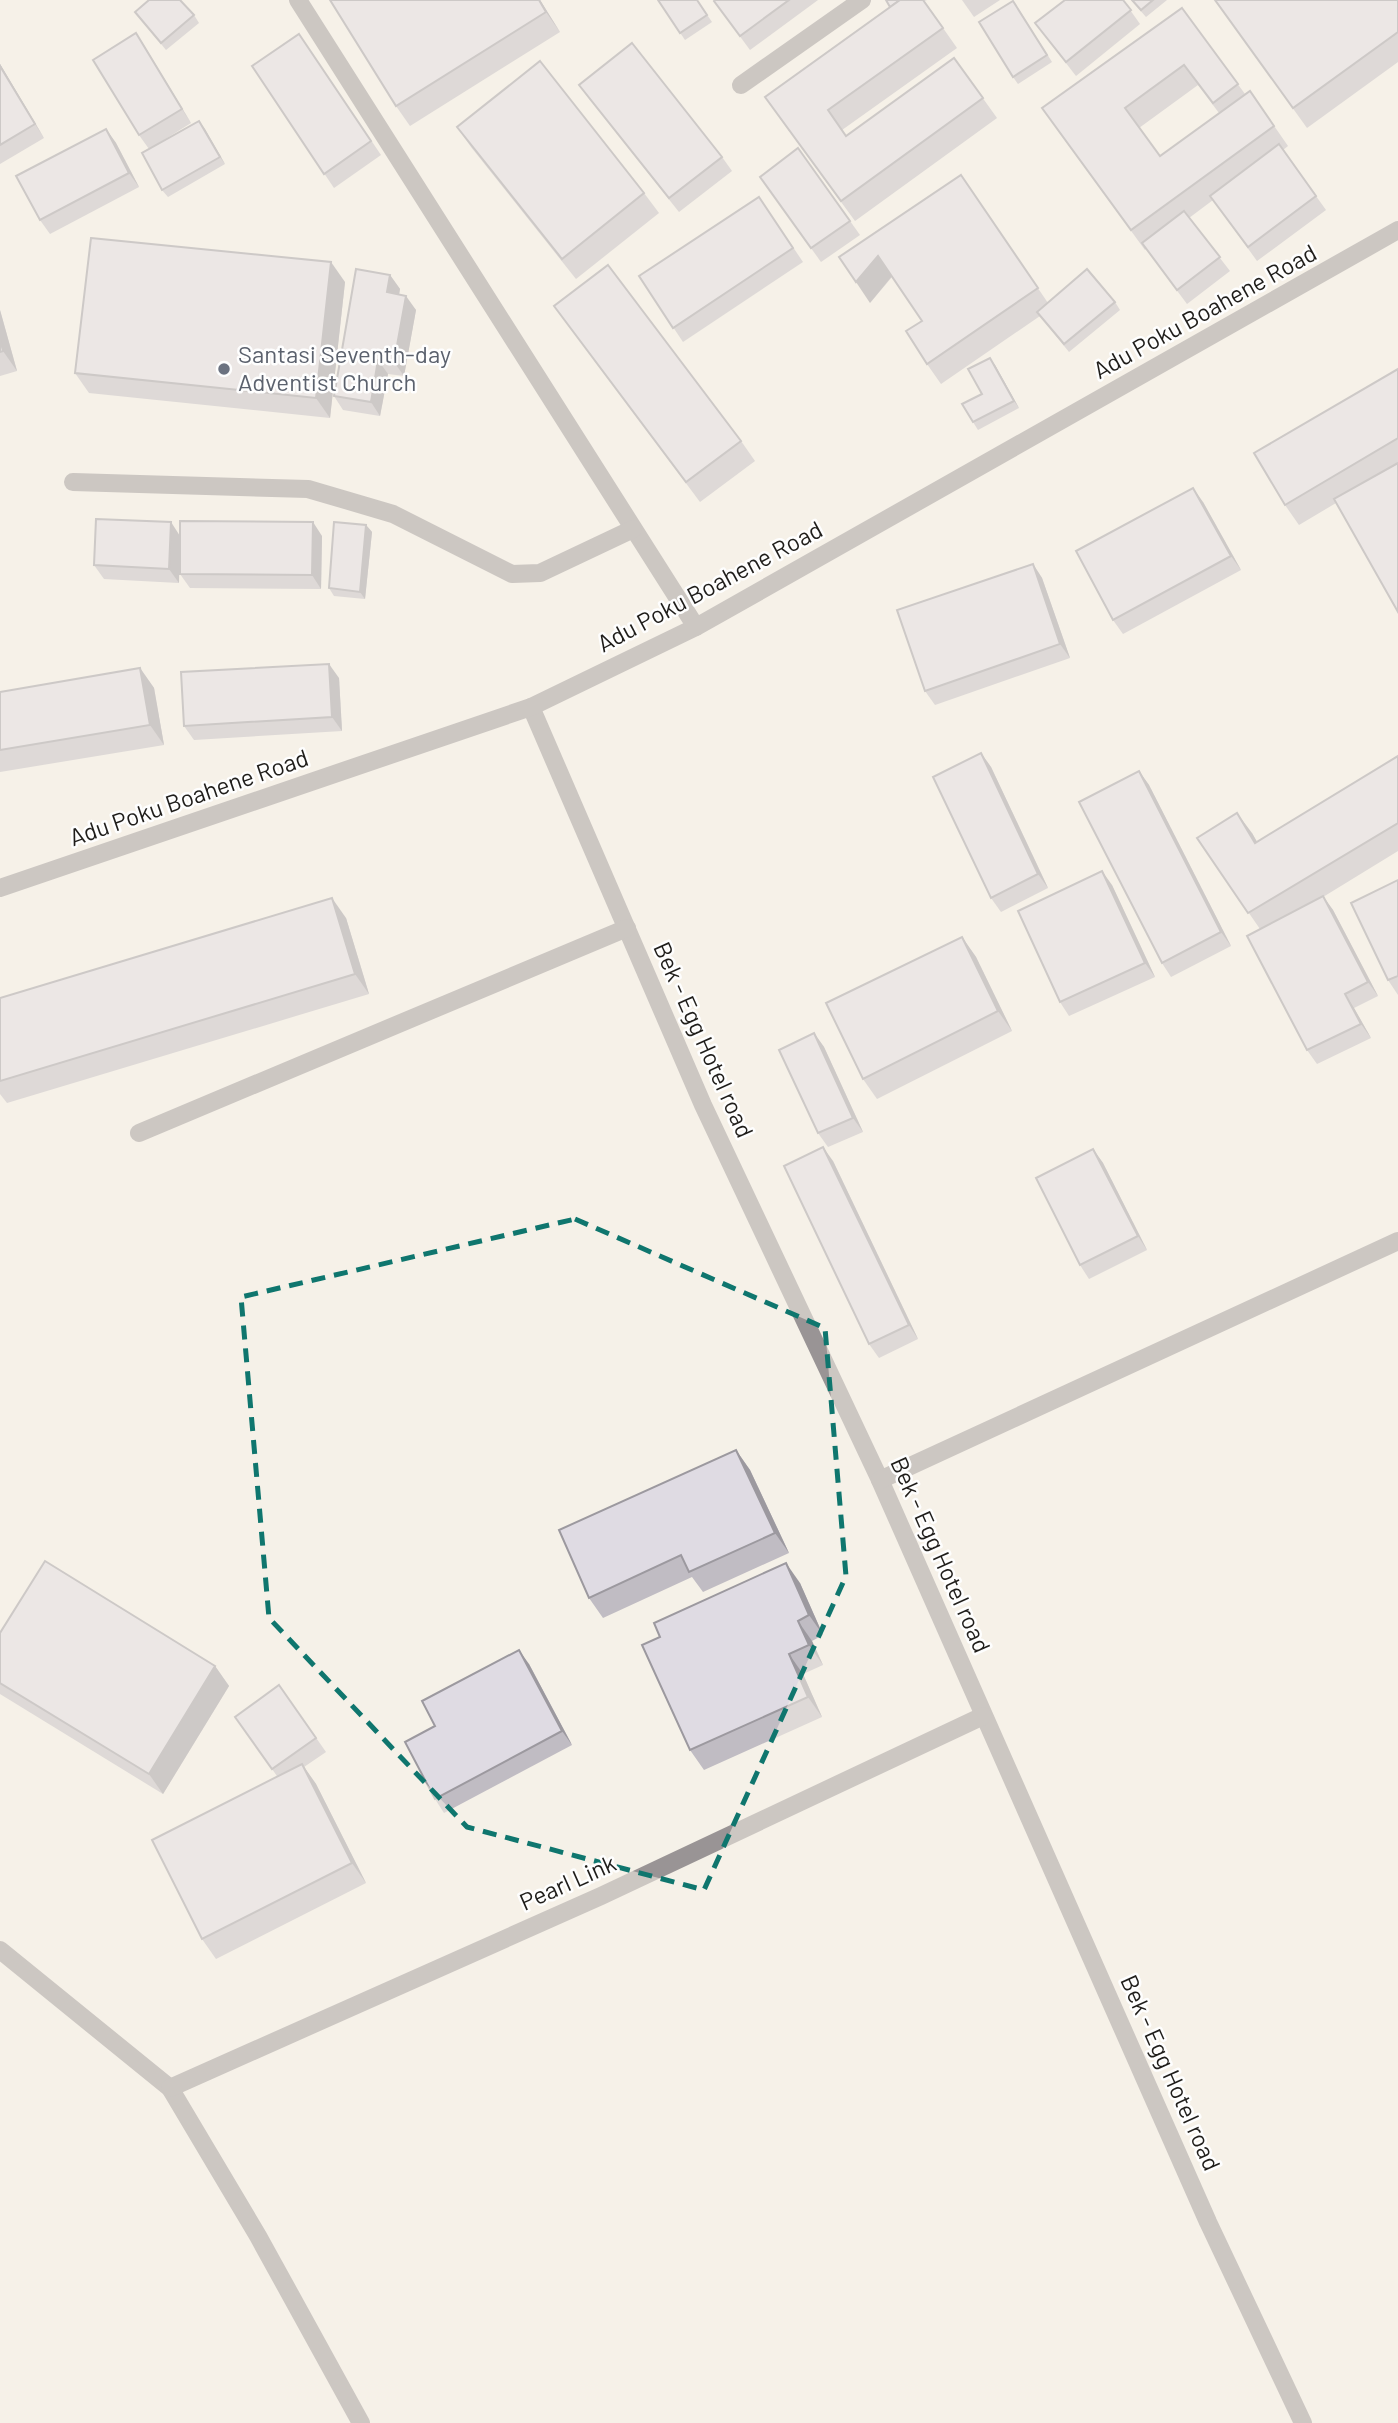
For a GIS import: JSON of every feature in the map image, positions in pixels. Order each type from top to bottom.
[{"type":"street","points":[[298,0],[695,627]]},
{"type":"street","points":[[741,85],[862,0]]},
{"type":"street","name":"Adu Poku Boahene Road","points":[[0,888],[531,707],[695,627],[1398,230]]},
{"type":"street","points":[[73,482],[308,489],[393,514],[512,574],[526,576],[540,573],[633,529]]},
{"type":"street","name":"Bek - Egg Hotel road","points":[[531,707],[703,1105],[880,1480],[1208,2222],[1303,2423]]},
{"type":"street","points":[[139,1133],[627,928]]},
{"type":"street","points":[[880,1480],[1398,1241]]},
{"type":"street","name":"Pearl Link","points":[[170,2088],[601,1896],[983,1716]]},
{"type":"street","points":[[0,1950],[170,2088],[258,2236],[361,2423]]},
{"type":"highlighted area","points":[[575,1219],[825,1328],[846,1576],[704,1890],[467,1827],[269,1618],[241,1297]]},
{"type":"building","points":[[149,0],[180,0],[194,15],[161,43],[135,12]]},
{"type":"building","points":[[330,0],[539,0],[546,12],[396,106]]},
{"type":"building","points":[[658,0],[697,0],[707,15],[680,33]]},
{"type":"building","points":[[715,0],[789,0],[740,36]]},
{"type":"building","points":[[886,0],[900,0],[890,7]]},
{"type":"building","points":[[900,0],[923,0],[943,28],[828,110],[846,136],[954,58],[983,98],[841,201],[765,97]]},
{"type":"building","points":[[1065,0],[1123,0],[1131,10],[1066,62],[1035,23]]},
{"type":"building","points":[[1132,0],[1153,0],[1141,10]]},
{"type":"building","points":[[1215,0],[1398,0],[1398,32],[1293,108]]},
{"type":"building","points":[[1013,1],[1047,55],[1013,77],[979,22]]},
{"type":"building","points":[[1182,8],[1238,84],[1213,103],[1184,65],[1125,108],[1160,156],[1250,91],[1274,126],[1131,230],[1042,108]]},
{"type":"building","points":[[136,33],[182,109],[139,135],[93,60]]},
{"type":"building","points":[[299,34],[371,141],[324,174],[252,66]]},
{"type":"building","points":[[632,43],[722,157],[669,198],[579,85]]},
{"type":"building","points":[[540,61],[644,193],[562,259],[457,127]]},
{"type":"building","points":[[0,66],[35,124],[0,145]]},
{"type":"building","points":[[199,121],[220,157],[162,190],[142,153]]},
{"type":"building","points":[[106,129],[129,173],[40,220],[16,176]]},
{"type":"building","points":[[1279,144],[1316,196],[1248,247],[1210,196]]},
{"type":"building","points":[[798,148],[850,221],[811,248],[760,177]]},
{"type":"building","points":[[961,175],[1038,288],[927,364],[906,331],[922,321],[878,256],[856,282],[839,257]]},
{"type":"building","points":[[759,197],[793,248],[673,328],[639,276]]},
{"type":"building","points":[[1184,211],[1220,257],[1177,290],[1142,243]]},
{"type":"building","points":[[91,238],[331,262],[316,398],[75,373]]},
{"type":"building","points":[[608,265],[741,441],[686,482],[554,306]]},
{"type":"building","points":[[356,269],[390,275],[387,292],[406,296],[394,362],[378,360],[371,402],[334,396]]},
{"type":"building","points":[[1087,269],[1115,302],[1064,344],[1037,312]]},
{"type":"building","points":[[990,358],[1014,401],[973,422],[962,404],[982,394],[968,369]]},
{"type":"building","points":[[1398,369],[1398,438],[1285,505],[1254,453]]},
{"type":"building","points":[[1398,463],[1398,612],[1334,499]]},
{"type":"building","points":[[1193,488],[1231,556],[1113,620],[1076,551]]},
{"type":"building","points":[[96,519],[171,522],[169,569],[94,565]]},
{"type":"building","points":[[180,521],[313,522],[312,575],[180,574]]},
{"type":"building","points":[[334,522],[366,525],[360,592],[329,588]]},
{"type":"building","points":[[1033,564],[1060,644],[925,691],[897,610]]},
{"type":"building","points":[[329,664],[332,717],[184,726],[181,672]]},
{"type":"building","points":[[140,668],[150,725],[0,750],[0,692]]},
{"type":"building","points":[[981,753],[1038,874],[991,898],[933,777]]},
{"type":"building","points":[[1398,756],[1398,823],[1248,913],[1197,838],[1237,813],[1255,843]]},
{"type":"building","points":[[1139,771],[1221,932],[1162,963],[1079,802]]},
{"type":"building","points":[[1102,871],[1145,963],[1060,1002],[1018,911]]},
{"type":"building","points":[[1398,880],[1398,976],[1388,980],[1351,903]]},
{"type":"building","points":[[1323,896],[1368,982],[1345,994],[1361,1024],[1307,1050],[1247,936]]},
{"type":"building","points":[[332,898],[355,974],[0,1081],[0,998]]},
{"type":"building","points":[[962,937],[998,1011],[863,1079],[826,1003]]},
{"type":"building","points":[[814,1033],[853,1118],[818,1133],[779,1050]]},
{"type":"building","points":[[823,1147],[909,1325],[869,1344],[784,1166]]},
{"type":"building","points":[[1093,1149],[1138,1236],[1080,1265],[1036,1178]]},
{"type":"building","points":[[736,1450],[775,1533],[689,1572],[681,1555],[589,1598],[559,1530]]},
{"type":"building","points":[[45,1561],[215,1666],[149,1774],[0,1683],[0,1633]]},
{"type":"building","points":[[786,1563],[809,1615],[798,1621],[809,1645],[789,1654],[808,1697],[690,1750],[642,1645],[660,1637],[654,1623]]},
{"type":"building","points":[[519,1650],[562,1731],[435,1799],[405,1742],[435,1726],[422,1701]]},
{"type":"building","points":[[279,1685],[316,1738],[272,1769],[235,1717]]},
{"type":"building","points":[[302,1764],[352,1863],[202,1939],[152,1840]]},
{"type":"place","name":"Santasi Seventh-day Adventist Church","points":[[224,369]]}]
